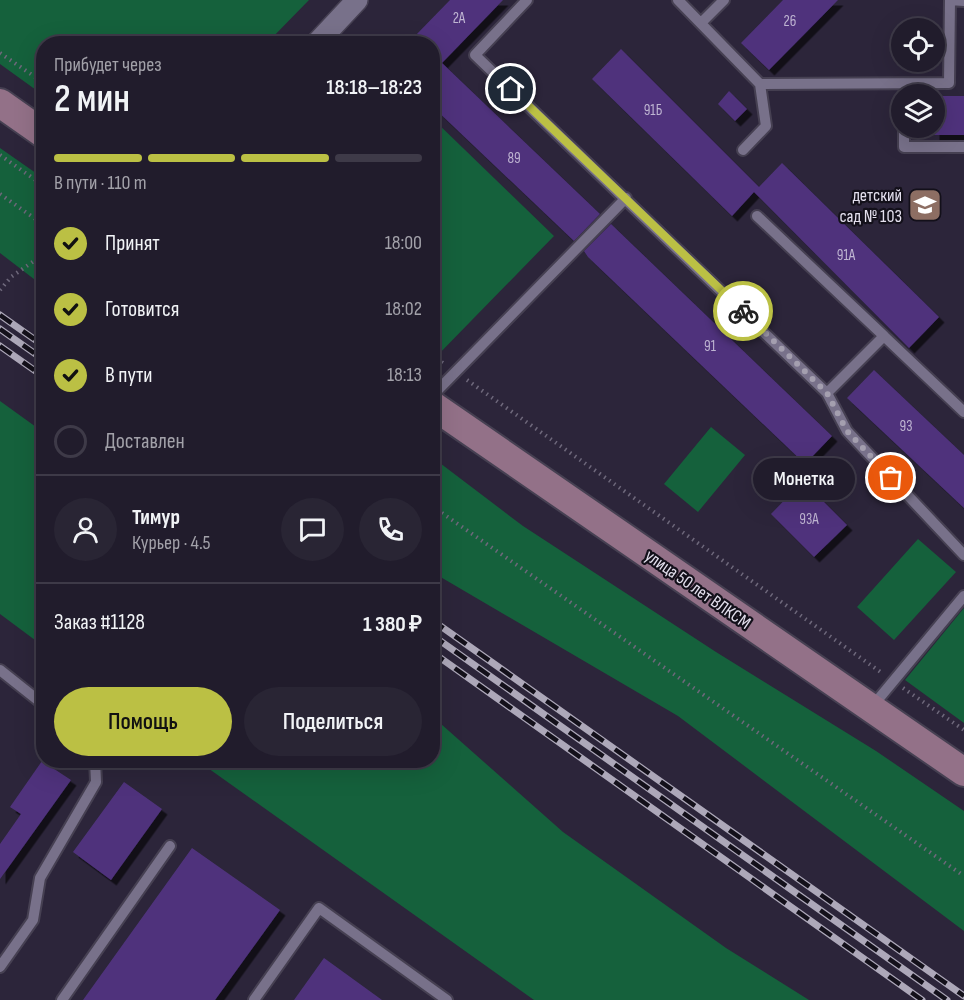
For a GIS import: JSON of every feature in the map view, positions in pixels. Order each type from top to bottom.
[{"type":"street","points":[[323,36],[357,0]]},
{"type":"street","points":[[0,103],[36,128]]},
{"type":"street","name":"улица 50 лет ВЛКСМ","points":[[440,411],[964,772]]},
{"type":"lane","points":[[527,0],[475,55],[827,393],[847,431],[964,555]]},
{"type":"lane","points":[[678,0],[760,84],[766,126],[742,150]]},
{"type":"lane","points":[[701,23],[724,0]]},
{"type":"lane","points":[[942,84],[949,83],[950,0],[964,1]]},
{"type":"lane","points":[[760,84],[891,89]]},
{"type":"lane","points":[[904,138],[904,147],[964,147]]},
{"type":"lane","points":[[440,388],[626,198]]},
{"type":"lane","points":[[757,216],[964,412]]},
{"type":"lane","points":[[827,393],[884,336]]},
{"type":"lane","points":[[871,708],[964,596]]},
{"type":"lane","points":[[0,670],[36,699]]},
{"type":"lane","points":[[0,967],[33,920],[40,878],[96,782],[95,768]]},
{"type":"lane","points":[[62,1000],[170,846]]},
{"type":"lane","points":[[254,1000],[319,908],[447,1000]]},
{"type":"path","points":[[0,53],[36,78]]},
{"type":"path","points":[[0,155],[36,180]]},
{"type":"path","points":[[0,194],[36,219]]},
{"type":"path","points":[[0,290],[11,277],[36,260]]},
{"type":"path","points":[[440,361],[964,730]]},
{"type":"path","points":[[440,512],[964,876]]},
{"type":"green space","points":[[0,0],[309,0],[274,36],[36,36],[36,90],[0,64]]},
{"type":"green space","points":[[440,126],[554,236],[440,353]]},
{"type":"green space","points":[[0,148],[36,173],[36,281],[0,253]]},
{"type":"green space","points":[[0,401],[36,427],[36,641],[0,614]]},
{"type":"green space","points":[[711,427],[745,455],[698,512],[664,484]]},
{"type":"green space","points":[[440,463],[523,526],[716,652],[876,751],[964,811],[964,931],[678,716],[440,577]]},
{"type":"green space","points":[[918,539],[956,572],[894,640],[857,607]]},
{"type":"green space","points":[[964,608],[964,723],[905,680]]},
{"type":"green space","points":[[440,723],[563,832],[726,948],[809,1000],[534,1000],[208,768],[440,768]]},
{"type":"building","points":[[450,0],[503,0],[442,63],[440,61],[440,36],[415,36]]},
{"type":"building","points":[[783,0],[838,0],[769,70],[741,43]]},
{"type":"building","points":[[621,49],[759,187],[782,163],[939,317],[909,348],[754,192],[732,216],[592,79]]},
{"type":"building","points":[[442,63],[600,214],[574,241],[440,114],[440,65]]},
{"type":"building","points":[[729,91],[747,109],[735,121],[718,104]]},
{"type":"building","points":[[945,96],[964,96],[964,135],[945,135]]},
{"type":"building","points":[[611,224],[832,436],[805,464],[588,257],[584,251]]},
{"type":"building","points":[[874,370],[964,455],[964,508],[847,398]]},
{"type":"building","points":[[803,481],[847,525],[814,557],[771,514]]},
{"type":"building","points":[[37,768],[53,768],[71,780],[0,879],[0,844],[21,814],[10,807]]},
{"type":"building","points":[[124,782],[162,809],[111,880],[73,852]]},
{"type":"building","points":[[192,848],[280,910],[215,1000],[83,1000]]},
{"type":"building","points":[[324,958],[382,1000],[294,1000]]},
{"type":"railway","points":[[0,315],[36,340]]},
{"type":"railway","points":[[0,329],[36,354]]},
{"type":"railway","points":[[0,346],[36,371]]},
{"type":"railway","points":[[440,626],[964,996]]},
{"type":"railway","points":[[440,641],[947,1000]]},
{"type":"railway","points":[[440,658],[922,1000]]},
{"type":"way so far","points":[[743,311],[827,393],[847,431],[891,478]]},
{"type":"place","name":"детский сад № 103","points":[[925,205]]},
{"type":"place","name":"Монетка","points":[[891,478]]},
{"type":"route","points":[[511,89],[743,311]]}]
